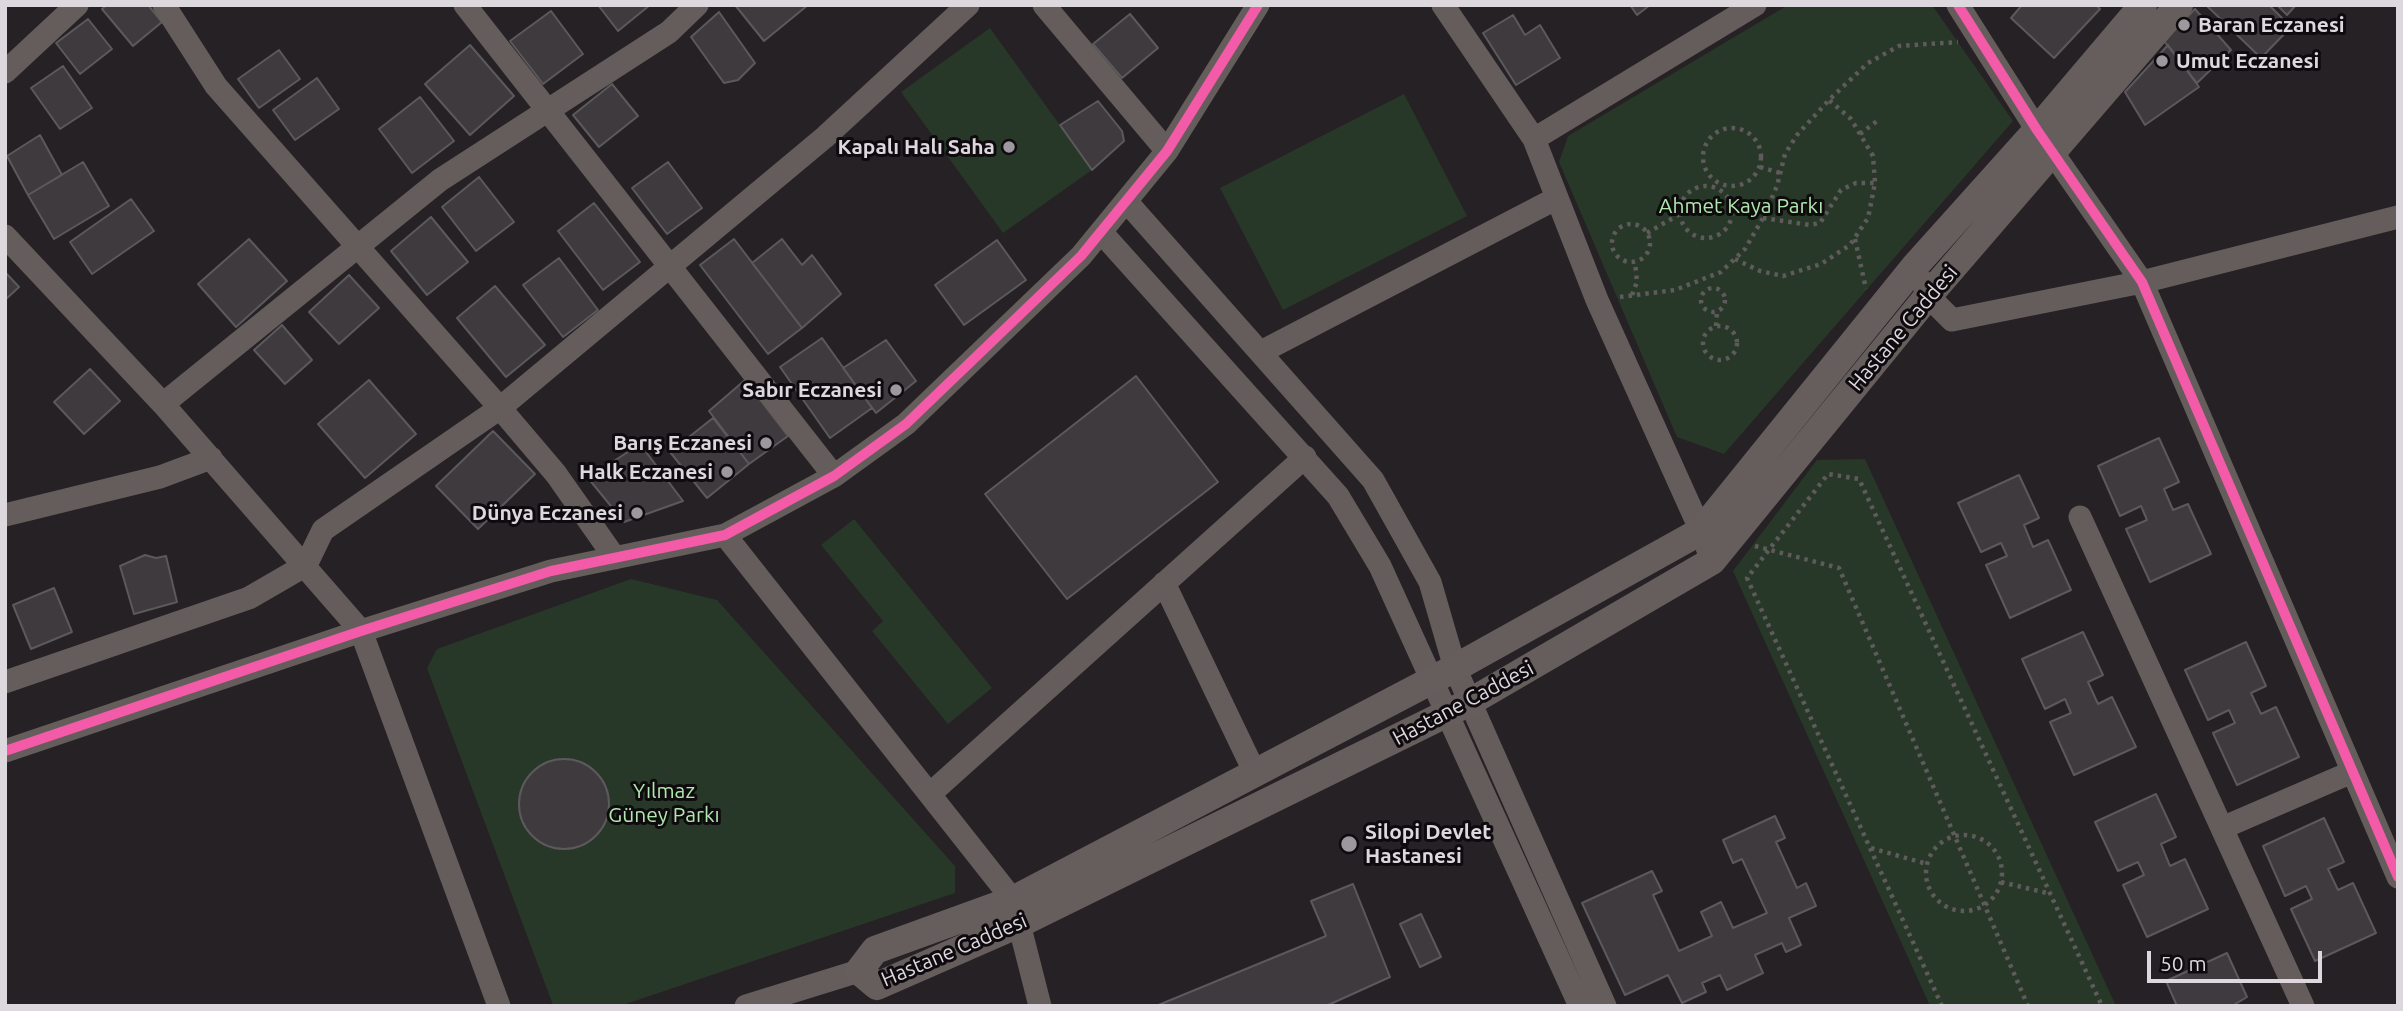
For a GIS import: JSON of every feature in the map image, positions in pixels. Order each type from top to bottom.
[{"type":"main road","name":"Hastane Caddesi","points":[[859,971],[877,986],[1017,911],[1255,773],[1444,674],[1701,531],[1914,265],[2037,130],[2143,5]]},
{"type":"main road","name":"Hastane Caddesi","points":[[1017,911],[1459,708],[1712,561],[1928,296],[2179,5]]},
{"type":"street","points":[[5,72],[77,5]]},
{"type":"street","points":[[164,5],[216,86],[556,474],[615,558]]},
{"type":"street","points":[[466,5],[834,476]]},
{"type":"street","points":[[163,404],[440,180],[669,32],[697,5]]},
{"type":"street","points":[[5,682],[249,598],[306,565],[323,530],[500,408],[825,138],[968,5]]},
{"type":"street","points":[[1044,5],[1167,151]]},
{"type":"street","points":[[5,751],[362,631],[551,571],[725,535],[834,476],[906,425],[1081,256],[1167,151],[1258,5]]},
{"type":"street","points":[[1443,5],[1534,139],[1597,300],[1712,561]]},
{"type":"street","points":[[1534,139],[1730,12],[1755,5]]},
{"type":"street","points":[[1958,5],[2037,130],[2142,282],[2398,877]]},
{"type":"street","points":[[1261,352],[1557,198]]},
{"type":"street","points":[[1126,201],[1373,480],[1430,582],[1444,674]]},
{"type":"street","points":[[1914,265],[1928,296],[1952,320],[2142,282],[2398,217]]},
{"type":"street","points":[[1101,232],[1338,496],[1444,674],[1580,1006]]},
{"type":"street","points":[[5,236],[163,404],[362,631],[499,1006]]},
{"type":"street","points":[[930,794],[1305,457]]},
{"type":"street","points":[[5,515],[160,477],[211,458]]},
{"type":"street","points":[[2080,517],[2302,1006]]},
{"type":"street","points":[[725,535],[930,794],[1017,911],[1040,1006]]},
{"type":"street","points":[[1164,583],[1255,773]]},
{"type":"street","points":[[1459,708],[1605,1006]]},
{"type":"street","points":[[2222,828],[2352,772]]},
{"type":"street","points":[[746,1006],[778,1001],[859,971]]},
{"type":"path","points":[[1597,300],[1675,290],[1715,275],[1745,249],[1763,218],[1785,154],[1797,135],[1868,63],[1899,46],[1980,42]]},
{"type":"path","points":[[1735,259],[1760,271],[1783,276],[1821,264],[1850,245],[1868,218],[1875,183],[1873,156],[1851,119],[1829,100]]},
{"type":"path","points":[[1860,134],[1877,121]]},
{"type":"path","points":[[1718,186],[1706,170],[1703,151],[1713,135],[1721,130],[1739,129],[1756,139],[1762,158],[1760,167],[1748,183],[1739,186],[1718,186],[1705,186],[1690,192],[1681,205],[1680,214],[1687,230],[1694,235],[1703,238],[1720,235],[1727,228],[1733,211],[1726,195],[1718,186]]},
{"type":"path","points":[[1760,167],[1780,173]]},
{"type":"path","points":[[1763,218],[1810,225],[1820,223],[1841,190],[1856,183],[1875,183]]},
{"type":"path","points":[[1647,233],[1680,214]]},
{"type":"path","points":[[1635,262],[1618,256],[1613,240],[1619,229],[1631,225],[1647,233]]},
{"type":"path","points":[[1635,262],[1648,251],[1647,233]]},
{"type":"path","points":[[1855,239],[1872,318]]},
{"type":"path","points":[[1632,296],[1637,282],[1635,262]]},
{"type":"path","points":[[1715,275],[1711,288],[1704,292],[1701,299],[1709,312],[1717,312]]},
{"type":"path","points":[[1696,282],[1704,292]]},
{"type":"path","points":[[1711,288],[1719,290],[1725,299],[1717,312],[1716,326],[1704,336],[1703,347],[1715,359],[1727,359],[1736,351],[1738,340],[1732,329],[1716,326]]},
{"type":"path","points":[[1942,1006],[1748,578],[1828,474],[1860,479],[2102,1006]]},
{"type":"path","points":[[1730,540],[1839,568],[2028,1006]]},
{"type":"path","points":[[1955,836],[1976,837],[1987,842],[2002,865],[1999,890],[1984,906],[1967,912],[1954,911],[1942,905],[1927,885],[1927,864],[1933,850],[1955,836]]},
{"type":"path","points":[[1870,848],[1927,864]]},
{"type":"path","points":[[2001,882],[2051,894]]},
{"type":"green space","name":"Ahmet Kaya Parkı","points":[[1788,5],[1932,5],[2013,121],[1724,454],[1677,437],[1559,162],[1568,136]]},
{"type":"green space","name":"Kapalı Halı Saha","points":[[990,28],[1092,170],[1003,233],[901,92]]},
{"type":"green space","points":[[1404,94],[1467,216],[1283,310],[1220,188]]},
{"type":"green space","points":[[1865,459],[2116,1006],[1930,1006],[1733,571],[1817,460]]},
{"type":"green space","points":[[854,519],[992,688],[948,724],[872,631],[883,621],[821,545]]},
{"type":"green space","name":"Yılmaz Güney Parkı","points":[[631,579],[717,600],[955,866],[955,893],[620,1006],[553,1005],[427,668],[437,649]]},
{"type":"building","points":[[107,5],[148,5],[162,22],[133,46],[102,9]]},
{"type":"building","points":[[598,5],[650,5],[618,31]]},
{"type":"building","points":[[735,5],[808,5],[764,41]]},
{"type":"building","points":[[1630,5],[1650,5],[1637,15]]},
{"type":"building","points":[[2022,5],[2096,5],[2100,9],[2054,58],[2011,18]]},
{"type":"building","points":[[2206,5],[2269,5],[2291,27],[2261,58]]},
{"type":"building","points":[[2277,5],[2296,5],[2287,15]]},
{"type":"building","points":[[2195,9],[2231,50],[2197,83],[2164,41]]},
{"type":"building","points":[[551,11],[583,54],[543,84],[510,41]]},
{"type":"building","points":[[719,12],[755,63],[738,80],[724,83],[691,37]]},
{"type":"building","points":[[1130,14],[1158,48],[1122,78],[1093,44]]},
{"type":"building","points":[[1513,15],[1525,35],[1540,25],[1560,58],[1516,85],[1483,33]]},
{"type":"building","points":[[88,19],[112,49],[80,74],[56,43]]},
{"type":"building","points":[[470,45],[514,96],[470,135],[425,84]]},
{"type":"building","points":[[2168,45],[2199,87],[2145,125],[2125,92]]},
{"type":"building","points":[[279,50],[300,79],[259,108],[238,79]]},
{"type":"building","points":[[63,66],[92,108],[60,129],[31,88]]},
{"type":"building","points":[[317,78],[339,109],[295,140],[273,110]]},
{"type":"building","points":[[612,84],[638,116],[599,147],[573,115]]},
{"type":"building","points":[[420,97],[454,141],[412,173],[379,129]]},
{"type":"building","points":[[1098,101],[1122,131],[1124,141],[1092,170],[1060,125]]},
{"type":"building","points":[[40,135],[62,175],[28,195],[7,156]]},
{"type":"building","points":[[83,162],[109,206],[54,239],[28,195]]},
{"type":"building","points":[[668,162],[702,208],[667,234],[632,188]]},
{"type":"building","points":[[479,177],[514,222],[476,251],[442,207]]},
{"type":"building","points":[[131,199],[154,231],[92,274],[70,242]]},
{"type":"building","points":[[594,203],[640,262],[603,290],[558,231]]},
{"type":"building","points":[[431,217],[468,262],[427,295],[391,251]]},
{"type":"building","points":[[249,239],[287,281],[236,327],[198,284]]},
{"type":"building","points":[[734,239],[802,328],[768,354],[700,265]]},
{"type":"building","points":[[782,239],[802,265],[812,255],[841,294],[802,328],[752,263]]},
{"type":"building","points":[[997,240],[1026,280],[964,325],[935,285]]},
{"type":"building","points":[[559,258],[598,310],[563,337],[523,285]]},
{"type":"building","points":[[5,272],[19,287],[5,300]]},
{"type":"building","points":[[349,275],[379,308],[339,344],[309,312]]},
{"type":"building","points":[[495,286],[545,345],[506,377],[457,318]]},
{"type":"building","points":[[282,325],[312,360],[285,384],[254,350]]},
{"type":"building","points":[[822,338],[872,408],[830,438],[780,367]]},
{"type":"building","points":[[886,340],[916,381],[876,413],[843,368]]},
{"type":"building","points":[[90,369],[120,401],[84,434],[54,402]]},
{"type":"building","points":[[1136,376],[1218,482],[1067,599],[985,494]]},
{"type":"building","points":[[369,380],[416,434],[365,478],[318,424]]},
{"type":"building","points":[[745,380],[788,436],[749,464],[709,411]]},
{"type":"building","points":[[713,418],[749,464],[707,498],[670,452]]},
{"type":"building","points":[[493,431],[535,474],[478,529],[436,486]]},
{"type":"building","points":[[2159,438],[2179,482],[2164,489],[2173,510],[2188,504],[2211,554],[2150,582],[2126,529],[2147,520],[2141,506],[2120,516],[2098,466]]},
{"type":"building","points":[[640,444],[683,501],[624,522],[588,478]]},
{"type":"building","points":[[2019,475],[2039,518],[2024,525],[2033,547],[2048,540],[2071,590],[2010,618],[1986,565],[2007,556],[2001,543],[1981,552],[1958,503]]},
{"type":"building","points":[[145,555],[156,558],[166,556],[177,602],[134,614],[120,566]]},
{"type":"building","points":[[54,588],[72,632],[31,649],[13,605]]},
{"type":"building","points":[[2083,632],[2103,675],[2088,682],[2098,704],[2112,697],[2136,747],[2074,775],[2050,722],[2071,713],[2065,699],[2045,709],[2022,659]]},
{"type":"building","points":[[2246,642],[2266,686],[2251,693],[2261,714],[2276,707],[2299,757],[2237,785],[2213,733],[2235,723],[2229,710],[2208,720],[2185,670]]},
{"type":"building","points":[[555,759],[573,759],[589,766],[602,779],[609,795],[609,813],[602,829],[589,842],[573,849],[555,849],[539,842],[526,829],[519,813],[519,795],[526,779],[539,766]]},
{"type":"building","points":[[2156,794],[2176,837],[2161,844],[2170,866],[2185,859],[2208,909],[2147,937],[2123,885],[2144,875],[2138,862],[2118,871],[2095,822]]},
{"type":"building","points":[[1775,816],[1785,838],[1776,842],[1797,888],[1806,883],[1816,906],[1789,918],[1801,945],[1786,952],[1782,943],[1755,955],[1763,973],[1727,990],[1720,975],[1702,983],[1706,992],[1682,1003],[1668,975],[1625,995],[1582,903],[1652,871],[1662,891],[1653,895],[1679,951],[1712,936],[1701,912],[1721,902],[1733,928],[1767,913],[1742,859],[1733,863],[1723,840]]},
{"type":"building","points":[[2324,818],[2344,862],[2328,869],[2338,890],[2353,883],[2376,933],[2315,961],[2291,909],[2312,899],[2306,886],[2285,896],[2263,846]]},
{"type":"building","points":[[1353,884],[1390,977],[1326,1006],[1156,1006],[1326,936],[1311,901]]},
{"type":"building","points":[[1421,914],[1441,957],[1420,967],[1400,924]]},
{"type":"building","points":[[2227,953],[2247,997],[2232,1006],[2177,1006],[2166,981]]},
{"type":"cycle path","points":[[5,751],[361,631],[551,571],[725,535],[834,476],[906,424],[1081,256],[1167,151],[1258,5]]},
{"type":"cycle path","points":[[1958,5],[2037,130],[2142,282],[2398,877]]},
{"type":"place","name":"Baran Eczanesi","points":[[2184,25]]},
{"type":"place","name":"Umut Eczanesi","points":[[2162,61]]},
{"type":"place","name":"Kapalı Halı Saha","points":[[1009,147]]},
{"type":"place","name":"Sabır Eczanesi","points":[[896,390]]},
{"type":"place","name":"Barış Eczanesi","points":[[766,443]]},
{"type":"place","name":"Halk Eczanesi","points":[[727,472]]},
{"type":"place","name":"Dünya Eczanesi","points":[[637,513]]},
{"type":"place","name":"Silopi Devlet Hastanesi","points":[[1349,844]]}]
